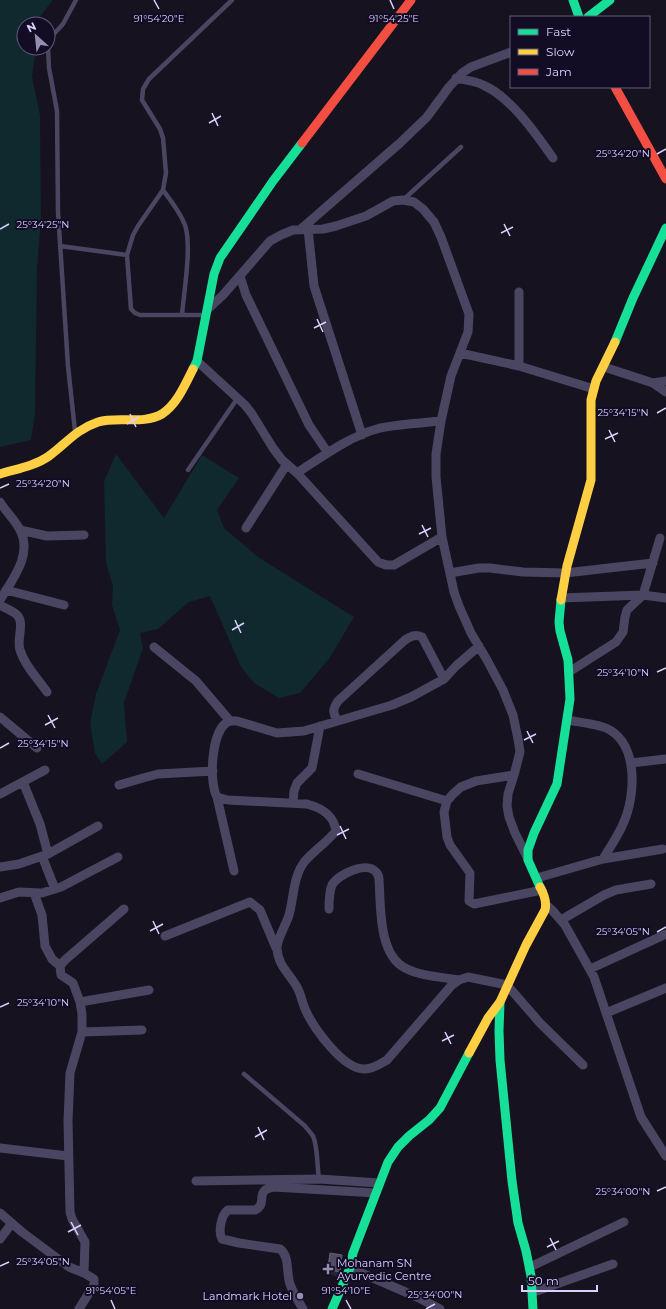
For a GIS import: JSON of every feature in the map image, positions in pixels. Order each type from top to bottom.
[{"type":"street","points":[[4,473],[36,463],[48,457],[75,433],[98,422],[149,418],[161,414],[169,407],[180,393],[196,361],[208,312],[214,274],[220,258],[278,174],[411,0]]},
{"type":"street","points":[[573,0],[579,16]]},
{"type":"street","points":[[589,16],[610,0]]},
{"type":"street","points":[[304,229],[427,117],[456,78],[471,67],[510,52]]},
{"type":"street","points":[[456,78],[482,85],[500,96],[528,124],[553,158]]},
{"type":"street","points":[[616,88],[666,179]]},
{"type":"street","points":[[208,312],[270,241],[281,234],[293,230],[323,229],[351,221],[371,213],[393,201],[403,200],[414,202],[423,209],[434,222],[470,314],[468,332],[451,376],[441,421],[436,454],[436,477],[442,537],[459,606],[470,633],[479,646],[503,690],[513,715],[520,752],[508,794],[507,806],[509,817],[515,833],[542,890],[546,905],[542,917],[526,945],[500,1002],[488,1018],[440,1108],[429,1120],[398,1147],[388,1162],[353,1253],[350,1268],[332,1309]]},
{"type":"street","points":[[528,860],[528,850],[534,833],[557,784],[570,699],[568,660],[560,631],[561,598],[565,573],[591,480],[591,400],[596,382],[666,228]]},
{"type":"street","points":[[304,229],[314,286],[362,435]]},
{"type":"street","points":[[240,276],[246,295],[309,425],[328,453]]},
{"type":"street","points":[[519,292],[519,366]]},
{"type":"street","points":[[460,353],[519,366],[594,389]]},
{"type":"street","points":[[196,361],[252,414],[273,448],[378,562],[386,565],[394,564],[442,537]]},
{"type":"street","points":[[604,367],[653,383],[666,392]]},
{"type":"street","points":[[653,383],[666,381]]},
{"type":"street","points":[[297,473],[328,453],[362,435],[380,428],[441,421]]},
{"type":"street","points":[[246,528],[287,464]]},
{"type":"street","points":[[0,502],[23,531],[24,543],[24,555],[21,565],[0,600]]},
{"type":"street","points":[[23,531],[57,536],[84,535]]},
{"type":"street","points":[[569,672],[616,642],[623,632],[627,610],[643,595],[660,538]]},
{"type":"street","points":[[450,573],[479,568],[490,568],[523,572],[565,573],[653,563]]},
{"type":"street","points":[[6,590],[64,605]]},
{"type":"street","points":[[561,598],[643,595],[666,598]]},
{"type":"street","points":[[0,605],[18,615],[21,620],[18,642],[19,649],[28,666],[47,692]]},
{"type":"street","points":[[338,721],[333,713],[334,707],[338,701],[405,640],[416,634],[422,637],[444,679]]},
{"type":"street","points":[[154,647],[196,681],[230,720],[277,733],[304,731],[392,705],[411,697],[444,679],[456,666],[479,646]]},
{"type":"street","points":[[0,717],[37,748]]},
{"type":"street","points":[[230,720],[224,724],[219,732],[214,752],[213,786],[217,797],[234,871]]},
{"type":"street","points":[[567,720],[605,727],[616,735],[625,745],[630,763],[630,798],[626,814],[623,824],[603,859]]},
{"type":"street","points":[[293,803],[294,791],[297,783],[312,768],[320,726]]},
{"type":"street","points":[[630,763],[666,759]]},
{"type":"street","points":[[0,794],[45,770]]},
{"type":"street","points":[[119,785],[158,774],[213,771]]},
{"type":"street","points":[[358,774],[447,801]]},
{"type":"street","points":[[514,775],[476,780],[461,787],[453,794],[447,801],[444,812],[447,837],[450,845],[470,873],[470,901],[474,904],[542,890]]},
{"type":"street","points":[[23,782],[40,824],[45,855],[55,889]]},
{"type":"street","points":[[217,797],[228,800],[307,804],[318,807],[328,814],[335,824],[336,831],[329,840],[305,861],[299,871],[289,915],[276,948]]},
{"type":"street","points":[[0,867],[19,864],[45,855],[98,826]]},
{"type":"street","points":[[536,878],[603,859],[663,849]]},
{"type":"street","points":[[0,898],[19,892],[42,893],[55,889],[118,857]]},
{"type":"street","points":[[329,909],[332,884],[338,878],[355,869],[369,868],[374,870],[378,873],[384,934],[391,956],[399,964],[414,972],[459,980]]},
{"type":"street","points":[[561,920],[604,895],[616,890],[651,884]]},
{"type":"street","points":[[34,893],[42,915],[45,946],[52,959],[60,966],[61,975],[72,983],[80,1002],[82,1014],[82,1032],[70,1073],[68,1156],[70,1212],[72,1219],[85,1242],[84,1273]]},
{"type":"street","points":[[165,936],[250,902],[260,910],[276,948],[279,960],[297,987],[305,1009],[325,1042],[348,1063],[363,1069],[375,1067],[387,1060],[451,986],[459,980],[468,977],[507,986],[540,1023],[583,1065]]},
{"type":"street","points":[[546,905],[561,920],[590,969],[600,992],[641,1116],[666,1156]]},
{"type":"street","points":[[60,966],[124,909]]},
{"type":"street","points":[[590,969],[666,934]]},
{"type":"street","points":[[606,1013],[666,988]]},
{"type":"street","points":[[80,1002],[149,990]]},
{"type":"street","points":[[500,1002],[499,1015],[501,1060],[511,1171],[517,1221],[530,1267],[534,1292],[533,1309]]},
{"type":"street","points":[[82,1032],[142,1030]]},
{"type":"street","points":[[0,1148],[68,1156]]},
{"type":"street","points":[[196,1181],[319,1179],[379,1183]]},
{"type":"street","points":[[303,1309],[292,1291],[289,1282],[284,1252],[280,1249],[222,1239],[220,1232],[223,1214],[228,1210],[255,1210],[261,1205],[264,1191],[267,1188],[274,1187],[376,1193]]},
{"type":"street","points":[[0,1213],[69,1267],[84,1273],[94,1280],[94,1285],[78,1309]]},
{"type":"street","points":[[530,1267],[624,1222]]},
{"type":"street","points":[[0,1239],[12,1223]]},
{"type":"street","points":[[534,1292],[613,1264]]},
{"type":"street","points":[[350,1268],[417,1297],[440,1309]]},
{"type":"lane","points":[[56,32],[63,24],[76,0]]},
{"type":"lane","points":[[208,312],[182,315],[140,315],[135,313],[131,309],[127,255],[133,235],[163,190],[166,173],[163,138],[160,129],[142,100],[143,89],[149,79],[232,0]]},
{"type":"lane","points":[[48,56],[49,68],[57,111],[57,190],[60,246],[68,366],[75,433]]},
{"type":"lane","points":[[403,200],[461,147]]},
{"type":"lane","points":[[163,190],[180,214],[187,234],[182,315]]},
{"type":"lane","points":[[60,246],[127,255]]},
{"type":"lane","points":[[188,470],[237,399]]},
{"type":"lane","points":[[244,1074],[305,1126],[310,1132],[315,1145],[319,1179]]},
{"type":"green space","points":[[0,0],[53,0],[41,16],[16,16],[16,56],[35,56],[32,77],[40,115],[41,218],[37,269],[35,414],[31,440],[0,447]]},
{"type":"green space","points":[[116,454],[164,518],[202,455],[239,478],[217,510],[224,528],[258,557],[354,617],[329,659],[300,693],[279,698],[254,683],[241,667],[210,596],[189,602],[158,629],[140,633],[143,648],[124,703],[127,742],[102,764],[95,753],[90,723],[96,694],[120,630],[112,605],[113,586],[106,563],[104,481]]},
{"type":"building","points":[[330,1253],[342,1255],[340,1272],[328,1270]]},
{"type":"traffic: fast","points":[[573,0],[579,16]]},
{"type":"traffic: fast","points":[[589,16],[610,0]]},
{"type":"traffic: fast","points":[[193,369],[197,361],[214,274],[220,258],[273,181],[302,143]]},
{"type":"traffic: fast","points":[[615,342],[633,298],[666,228]]},
{"type":"traffic: fast","points":[[540,887],[528,860],[528,850],[534,833],[557,784],[570,699],[568,660],[559,622],[561,600]]},
{"type":"traffic: fast","points":[[500,1002],[500,1060],[512,1181],[518,1223],[531,1276],[533,1309]]},
{"type":"traffic: fast","points":[[332,1309],[350,1268],[353,1253],[388,1162],[398,1147],[429,1120],[440,1108],[469,1053]]},
{"type":"traffic: slow","points":[[561,600],[567,566],[591,480],[591,400],[596,381],[615,342]]},
{"type":"traffic: slow","points":[[0,474],[32,465],[44,459],[77,433],[98,422],[106,420],[139,420],[162,414],[176,400],[184,388],[193,369]]},
{"type":"traffic: slow","points":[[469,1053],[488,1018],[500,1002],[526,945],[545,910],[545,898],[540,887]]},
{"type":"traffic: jam","points":[[302,143],[411,0]]},
{"type":"traffic: jam","points":[[616,88],[666,179]]},
{"type":"place","name":"Mohanam SN Ayurvedic Centre","points":[[328,1269]]},
{"type":"place","name":"Landmark Hotel","points":[[300,1296]]}]
